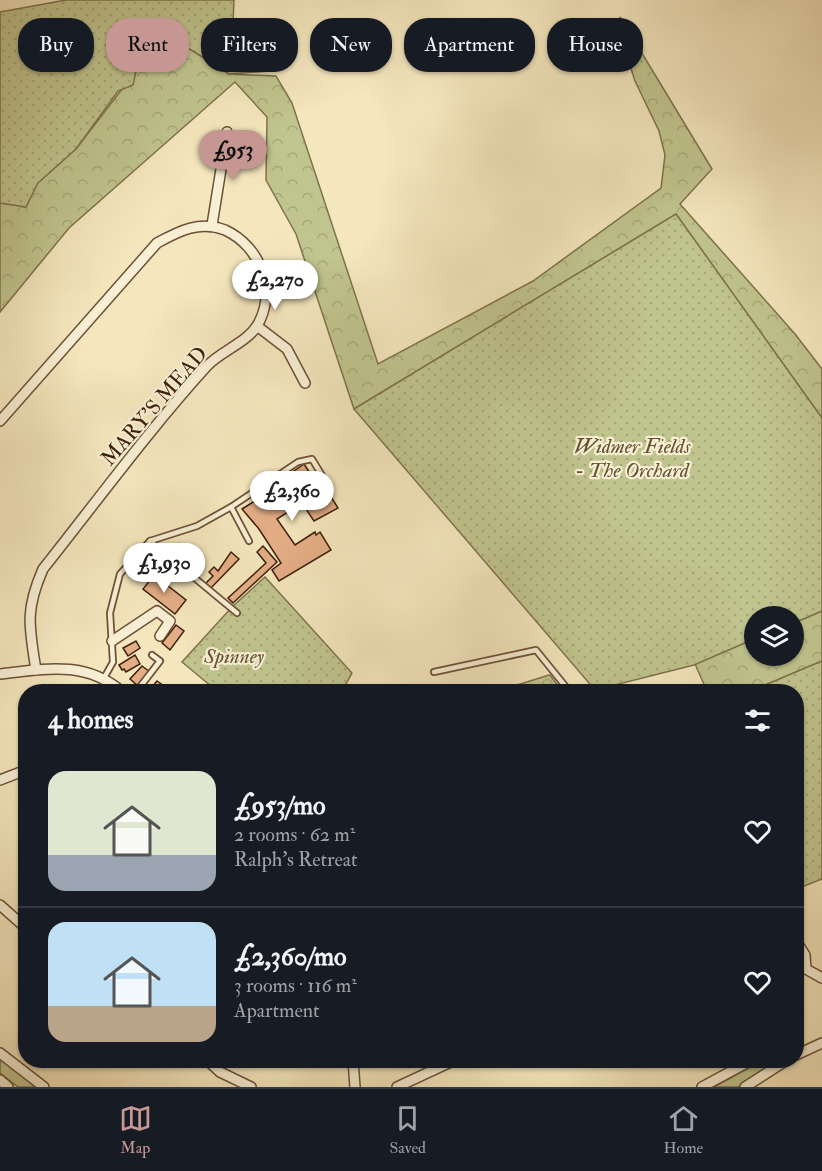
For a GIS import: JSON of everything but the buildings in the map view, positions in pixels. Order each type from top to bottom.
[{"type":"street","points":[[212,225],[227,132]]},
{"type":"street","points":[[0,421],[157,243],[183,229],[212,225],[236,236],[252,249],[264,272],[266,295],[257,326],[287,349],[304,383]]},
{"type":"street","name":"MARY'S MEAD","points":[[36,670],[28,625],[31,597],[43,569],[209,364],[257,326]]},
{"type":"street","points":[[112,641],[157,611],[170,621],[160,636]]},
{"type":"street","points":[[0,675],[65,668],[104,678],[112,684]]},
{"type":"street","points":[[0,780],[18,773]]},
{"type":"street","points":[[0,905],[18,921]]},
{"type":"street","points":[[804,953],[806,969],[822,978]]},
{"type":"street","points":[[804,1051],[822,1043]]},
{"type":"street","points":[[0,1053],[18,1067]]},
{"type":"street","points":[[19,1068],[44,1087]]},
{"type":"street","points":[[216,1068],[251,1087]]},
{"type":"street","points":[[354,1068],[355,1087]]},
{"type":"street","points":[[397,1087],[439,1068]]},
{"type":"street","points":[[702,1087],[737,1068]]},
{"type":"street","points":[[745,1087],[775,1068]]},
{"type":"street","points":[[0,1080],[8,1087]]},
{"type":"lane","points":[[104,678],[113,662],[110,614],[120,574],[150,541],[196,526],[231,507],[298,462],[312,459],[329,487]]},
{"type":"lane","points":[[231,507],[249,541]]},
{"type":"lane","points":[[150,541],[237,613]]},
{"type":"lane","points":[[434,672],[536,650],[564,684]]},
{"type":"lane","points":[[142,684],[160,661],[152,655]]},
{"type":"green space","points":[[66,0],[234,0],[233,18],[201,18],[201,56],[189,49],[189,18],[106,18],[106,72],[136,72],[133,85],[118,91],[76,149],[38,183],[26,207],[0,203],[0,12]]},
{"type":"green space","points":[[189,49],[201,56],[201,72],[276,76],[292,103],[378,364],[533,281],[661,188],[665,155],[659,131],[632,72],[643,72],[643,55],[712,169],[680,204],[795,334],[822,369],[822,418],[676,214],[354,409],[296,234],[266,180],[267,117],[235,82],[69,228],[0,312],[0,203],[26,207],[37,183],[76,149],[135,72],[189,72]]},
{"type":"green space","points":[[226,72],[256,72],[229,74]]},
{"type":"green space","name":"Widmer Fields - The Orchard","points":[[676,214],[822,418],[822,611],[804,619],[804,606],[744,606],[744,643],[694,665],[619,684],[590,684],[354,409]]},
{"type":"green space","name":"Spinney","points":[[265,577],[352,673],[346,684],[209,684],[182,662],[232,607]]},
{"type":"green space","points":[[822,611],[822,661],[768,684],[704,684],[695,664],[744,643],[744,666],[804,666],[804,619]]},
{"type":"green space","points":[[822,661],[822,879],[804,886],[804,684],[768,684]]},
{"type":"green space","points":[[549,675],[557,684],[520,684]]},
{"type":"green space","points":[[0,1057],[39,1087],[18,1087],[0,1073]]},
{"type":"green space","points":[[748,1068],[768,1068],[739,1087],[714,1087]]}]
